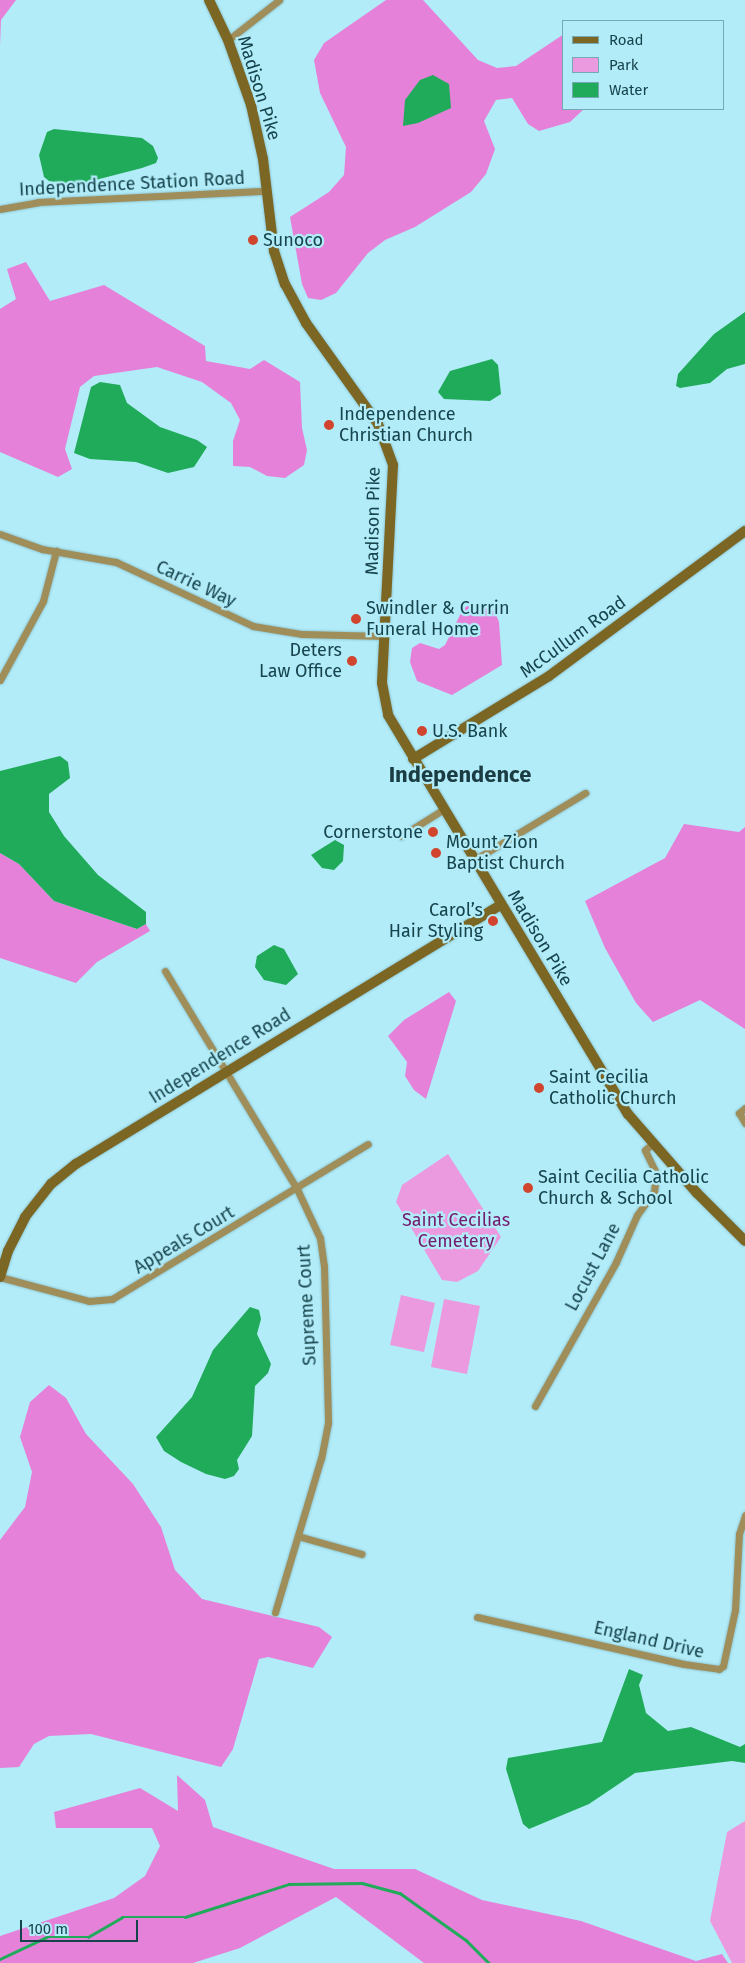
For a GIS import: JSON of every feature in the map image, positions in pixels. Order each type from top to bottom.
[{"type":"main road","name":"Madison Pike","points":[[209,0],[228,40],[258,132],[274,251],[284,284],[306,323],[378,424],[393,465],[383,701],[394,728],[611,1089],[652,1144],[745,1242]]},
{"type":"main road","name":"McCullum Road","points":[[413,758],[549,676],[745,531]]},
{"type":"main road","name":"Independence Road","points":[[0,1277],[8,1251],[25,1217],[51,1184],[76,1164],[501,906]]},
{"type":"street","points":[[228,40],[279,0]]},
{"type":"street","name":"Independence Station Road","points":[[0,209],[38,202],[266,191]]},
{"type":"street","name":"Carrie Way","points":[[0,534],[56,551],[116,562],[253,626],[302,634],[385,636]]},
{"type":"street","points":[[0,680],[43,602],[56,551]]},
{"type":"street","points":[[474,860],[585,793]]},
{"type":"street","points":[[401,836],[444,809]]},
{"type":"street","name":"Supreme Court","points":[[165,972],[297,1189],[314,1222],[324,1266],[328,1424],[298,1536],[275,1612]]},
{"type":"street","points":[[745,1108],[739,1114],[745,1123]]},
{"type":"street","name":"Appeals Court","points":[[0,1277],[90,1300],[112,1298],[297,1189],[368,1144]]},
{"type":"street","name":"Locust Lane","points":[[535,1406],[616,1262],[637,1215],[654,1192],[656,1173],[645,1150],[652,1144]]},
{"type":"street","name":"England Drive","points":[[477,1617],[684,1664],[719,1669],[723,1666],[735,1610],[739,1534],[745,1515]]},
{"type":"street","points":[[298,1536],[362,1554]]},
{"type":"green space","name":"Saint Cecilias Cemetery","points":[[448,1154],[501,1237],[478,1271],[457,1282],[442,1280],[396,1202],[402,1185]]},
{"type":"green space","points":[[401,1295],[435,1303],[424,1352],[390,1345]]},
{"type":"green space","points":[[444,1299],[480,1306],[467,1374],[431,1367]]},
{"type":"green space","points":[[745,1821],[745,1963],[732,1963],[710,1921],[727,1832]]},
{"type":"shaded area","points":[[0,0],[16,0],[1,20],[0,46]]},
{"type":"shaded area","points":[[386,0],[423,0],[478,60],[497,68],[516,66],[562,35],[562,110],[583,110],[570,122],[539,131],[528,124],[512,98],[496,100],[484,121],[495,149],[486,174],[471,192],[415,227],[385,240],[368,253],[336,293],[321,300],[308,298],[302,284],[290,217],[329,192],[344,175],[346,147],[320,93],[314,60],[324,43]]},
{"type":"shaded area","points":[[26,262],[50,301],[104,285],[205,346],[206,361],[250,369],[264,360],[300,382],[302,428],[307,450],[304,465],[285,478],[267,476],[250,467],[233,466],[233,441],[240,420],[231,403],[202,382],[157,367],[94,376],[80,387],[65,449],[72,469],[58,477],[0,452],[0,309],[16,299],[7,269]]},
{"type":"shaded area","points":[[472,603],[495,612],[499,622],[502,665],[452,695],[417,681],[410,662],[412,648],[420,643],[439,649],[445,645],[463,609]]},
{"type":"shaded area","points":[[684,824],[739,832],[745,827],[745,1029],[700,1000],[653,1022],[636,1003],[605,948],[585,901],[665,858]]},
{"type":"shaded area","points":[[0,853],[19,864],[54,901],[137,929],[146,924],[150,931],[97,962],[76,983],[0,958]]},
{"type":"shaded area","points":[[449,992],[456,1001],[426,1099],[414,1090],[405,1076],[407,1062],[388,1036],[404,1020]]},
{"type":"shaded area","points":[[49,1385],[66,1398],[86,1434],[133,1484],[161,1527],[175,1570],[202,1599],[319,1627],[332,1637],[313,1668],[268,1657],[259,1659],[233,1749],[221,1767],[91,1734],[49,1736],[34,1744],[19,1767],[0,1768],[0,1540],[25,1507],[32,1472],[20,1437],[30,1402]]},
{"type":"shaded area","points":[[177,1775],[205,1800],[213,1827],[334,1869],[415,1869],[482,1900],[581,1921],[696,1961],[722,1954],[728,1963],[424,1963],[336,1897],[240,1948],[193,1963],[0,1963],[0,1936],[114,1898],[145,1876],[160,1846],[152,1828],[56,1828],[54,1812],[140,1788],[178,1811]]},
{"type":"water","points":[[433,75],[449,84],[451,108],[418,123],[403,126],[405,100],[420,80]]},
{"type":"water","points":[[54,129],[142,138],[153,146],[158,158],[156,163],[142,168],[76,185],[49,181],[44,177],[39,155],[47,132]]},
{"type":"water","points":[[745,312],[745,364],[727,369],[710,383],[680,388],[676,386],[678,374],[714,334]]},
{"type":"water","points":[[492,359],[498,365],[501,394],[490,401],[444,399],[438,392],[450,371]]},
{"type":"water","points":[[100,382],[120,385],[127,403],[160,427],[197,440],[207,447],[194,467],[168,473],[136,462],[90,459],[74,453],[91,387]]},
{"type":"water","points":[[60,756],[68,762],[70,778],[49,794],[49,812],[64,836],[98,875],[146,912],[146,924],[137,929],[54,901],[19,864],[0,853],[0,771]]},
{"type":"water","points":[[335,840],[344,845],[343,861],[334,870],[322,868],[311,855]]},
{"type":"water","points":[[274,945],[284,949],[298,974],[286,985],[264,980],[255,967],[257,956]]},
{"type":"water","points":[[250,1307],[259,1310],[261,1319],[257,1334],[271,1364],[268,1373],[255,1386],[252,1436],[237,1460],[239,1469],[234,1476],[225,1479],[206,1474],[181,1462],[164,1451],[156,1437],[192,1397],[213,1350]]},
{"type":"water","points":[[629,1669],[643,1675],[639,1685],[646,1713],[668,1731],[691,1727],[740,1747],[745,1744],[745,1763],[732,1761],[635,1773],[589,1804],[529,1829],[523,1824],[506,1769],[508,1758],[602,1742]]},
{"type":"waterway","points":[[0,1959],[47,1937],[88,1937],[122,1917],[185,1917],[289,1884],[362,1883],[400,1893],[466,1940],[489,1963]]},
{"type":"place","name":"Sunoco","points":[[253,240]]},
{"type":"place","name":"Independence Christian Church","points":[[329,425]]},
{"type":"place","name":"Swindler & Currin Funeral Home","points":[[356,619]]},
{"type":"place","name":"Deters Law Office","points":[[352,661]]},
{"type":"place","name":"U.S. Bank","points":[[422,731]]},
{"type":"place","name":"Cornerstone","points":[[433,832]]},
{"type":"place","name":"Mount Zion Baptist Church","points":[[436,853]]},
{"type":"place","name":"Carol’s Hair Styling","points":[[493,921]]},
{"type":"place","name":"Saint Cecilia Catholic Church","points":[[539,1088]]},
{"type":"place","name":"Saint Cecilia Catholic Church & School","points":[[528,1188]]},
{"type":"district","name":"Independence","points":[[460,775]]}]
